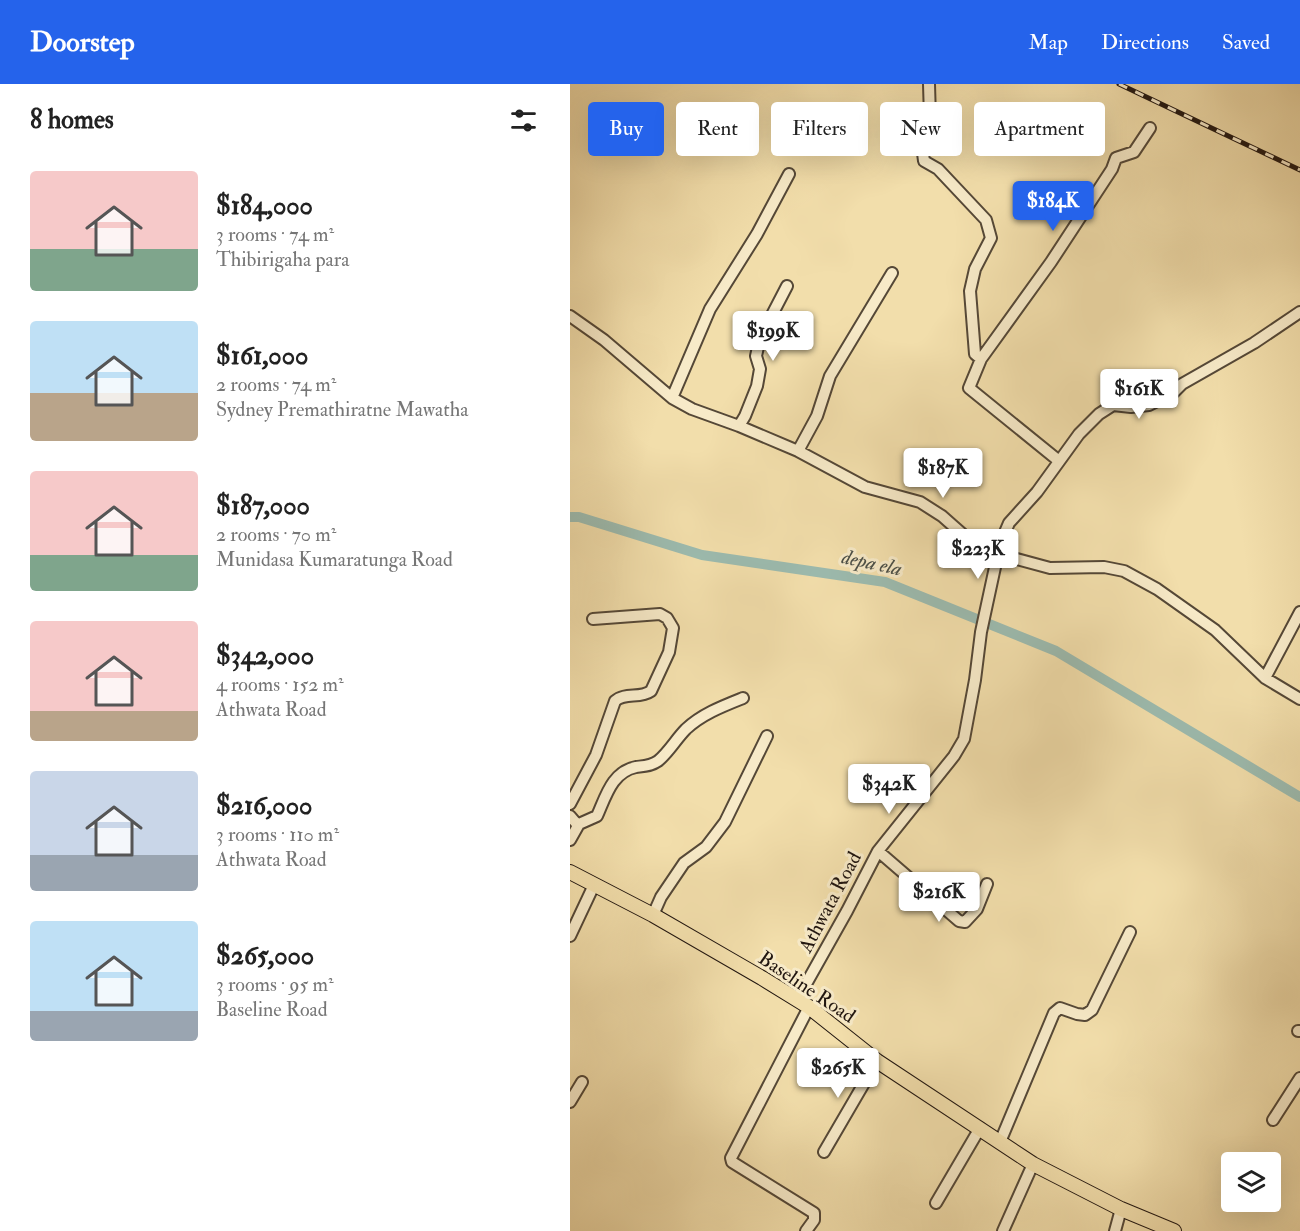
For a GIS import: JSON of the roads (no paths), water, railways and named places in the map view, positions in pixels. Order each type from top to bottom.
[{"type":"main road","name":"Baseline Road","points":[[570,872],[653,915],[803,1003],[877,1061],[1033,1164],[1121,1209],[1174,1231]]},
{"type":"street","points":[[929,84],[930,118],[921,137],[924,161],[938,169],[986,220],[991,238],[975,269],[970,291],[975,354],[981,359]]},
{"type":"street","points":[[1059,461],[969,388],[981,359],[1051,262],[1112,170],[1116,158],[1134,152],[1150,128]]},
{"type":"street","points":[[672,398],[710,309],[757,234],[789,174]]},
{"type":"street","points":[[798,451],[816,416],[830,376],[892,273]]},
{"type":"street","points":[[739,426],[758,386],[760,369],[756,356],[760,338],[787,286]]},
{"type":"street","name":"Athwata Road","points":[[806,1231],[814,1220],[814,1213],[732,1162],[731,1158],[847,911],[878,851],[954,756],[964,739],[981,632],[1000,544],[1009,523],[1037,492],[1078,434],[1099,414],[1113,405],[1131,407],[1149,405],[1173,393],[1182,384],[1254,343],[1300,312]]},
{"type":"street","points":[[570,316],[604,340],[672,398],[692,409],[798,451],[865,487],[920,502],[942,516],[968,539],[998,554],[1050,568],[1104,567],[1124,571],[1157,589],[1215,630],[1265,678],[1300,698]]},
{"type":"street","points":[[1265,678],[1300,612]]},
{"type":"street","points":[[570,804],[596,755],[615,701],[621,697],[646,695],[651,692],[669,652],[673,628],[667,618],[660,614],[592,619]]},
{"type":"street","points":[[570,840],[579,824],[597,816],[617,776],[624,771],[656,763],[685,730],[701,717],[743,698]]},
{"type":"street","points":[[653,915],[661,897],[684,863],[706,847],[725,822],[767,736]]},
{"type":"street","points":[[570,816],[579,824]]},
{"type":"street","points":[[878,851],[959,921],[965,922],[977,909],[987,884]]},
{"type":"street","points":[[570,936],[594,885]]},
{"type":"street","points":[[1000,1142],[1054,1013],[1060,1008],[1085,1015],[1092,1010],[1131,932]]},
{"type":"street","points":[[824,1152],[877,1061]]},
{"type":"street","points":[[1273,1119],[1300,1078]]},
{"type":"street","points":[[570,1102],[582,1082]]},
{"type":"street","points":[[936,1203],[980,1128]]},
{"type":"street","points":[[1004,1231],[1033,1164]]},
{"type":"street","points":[[1115,1231],[1121,1209]]},
{"type":"waterway","name":"depa ela","points":[[570,517],[579,517],[702,555],[885,582],[1056,651],[1300,797]]},
{"type":"railway","points":[[1119,84],[1300,170]]}]
